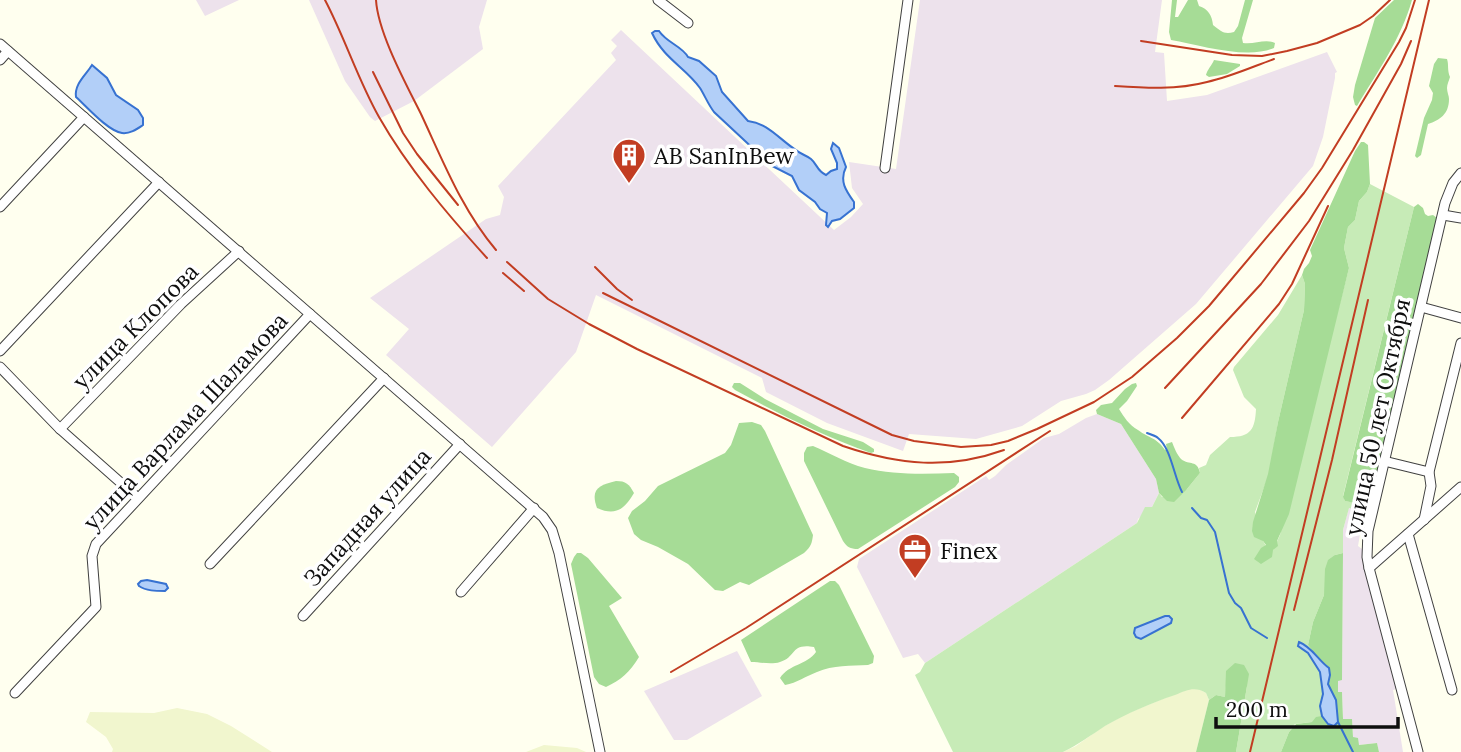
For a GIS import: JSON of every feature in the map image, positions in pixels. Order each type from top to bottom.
[{"type":"street","points":[[658,0],[688,23]]},
{"type":"street","points":[[886,168],[908,0]]},
{"type":"street","points":[[0,44],[534,509],[552,530],[600,752]]},
{"type":"street","points":[[0,60],[8,51]]},
{"type":"street","points":[[0,206],[84,117]]},
{"type":"street","name":"улица 50 лет Октября","points":[[1418,752],[1369,568],[1368,531],[1443,215],[1450,190],[1461,173]]},
{"type":"street","points":[[0,351],[159,182]]},
{"type":"street","points":[[1443,215],[1461,218]]},
{"type":"street","name":"улица Клопова","points":[[60,429],[181,304],[239,251]]},
{"type":"street","points":[[1420,307],[1461,318]]},
{"type":"street","name":"улица Варлама Шаламова","points":[[15,693],[96,607],[92,556],[96,544],[310,314]]},
{"type":"street","points":[[1424,520],[1431,486],[1429,472],[1461,343]]},
{"type":"street","points":[[0,367],[60,429],[138,498]]},
{"type":"street","points":[[210,564],[384,378]]},
{"type":"street","name":"Западная улица","points":[[303,617],[460,444]]},
{"type":"street","points":[[1384,461],[1429,472]]},
{"type":"street","points":[[1369,568],[1461,487]]},
{"type":"street","points":[[461,592],[534,509]]},
{"type":"street","points":[[1408,534],[1452,690]]},
{"type":"shaded area","points":[[196,0],[239,0],[205,16]]},
{"type":"shaded area","points":[[309,0],[487,0],[479,27],[483,49],[414,101],[375,121],[345,81]]},
{"type":"shaded area","points":[[920,0],[1162,0],[1155,52],[1164,53],[1167,101],[1207,95],[1327,52],[1337,72],[1323,137],[1313,166],[1196,304],[1109,380],[1086,394],[1061,401],[1022,426],[976,439],[909,434],[903,451],[827,423],[766,392],[762,378],[596,295],[576,352],[492,447],[386,355],[409,329],[370,298],[486,219],[500,215],[504,197],[498,186],[616,60],[611,53],[617,46],[611,40],[621,30],[834,230],[863,204],[852,188],[849,162],[896,169]]},
{"type":"shaded area","points":[[1097,414],[1121,424],[1156,479],[1159,493],[1152,507],[1137,523],[925,663],[918,654],[903,658],[857,567],[859,559],[986,476],[989,480],[1044,438],[1059,434]]},
{"type":"shaded area","points":[[1357,503],[1365,505],[1358,546],[1367,550],[1401,688],[1393,690],[1403,752],[1379,752],[1377,743],[1359,745],[1353,738],[1352,719],[1343,719],[1342,692],[1338,692],[1338,680],[1342,679],[1343,530],[1349,507],[1355,509]]},
{"type":"shaded area","points":[[737,651],[762,696],[687,740],[674,740],[644,691]]},
{"type":"green space","points":[[1172,0],[1177,0],[1175,17],[1178,17],[1188,0],[1197,0],[1199,6],[1209,13],[1213,25],[1228,33],[1234,32],[1238,26],[1245,0],[1253,0],[1242,38],[1243,43],[1271,42],[1275,43],[1274,48],[1251,53],[1237,52],[1171,40],[1169,32]]},
{"type":"green space","points":[[1394,0],[1412,0],[1395,41],[1357,106],[1353,97],[1355,85],[1375,18]]},
{"type":"green space","points":[[1438,58],[1448,61],[1449,104],[1443,116],[1428,124],[1421,155],[1417,158],[1415,156],[1424,118],[1432,100],[1433,93],[1429,86]]},
{"type":"green space","points":[[1214,60],[1240,66],[1227,74],[1209,77],[1206,75]]},
{"type":"green space","points":[[1361,142],[1368,145],[1370,184],[1359,201],[1355,220],[1348,227],[1344,248],[1349,268],[1289,514],[1272,557],[1261,564],[1254,559],[1266,545],[1254,537],[1253,522],[1268,474],[1304,310],[1305,284],[1302,275],[1312,256],[1310,250]]},
{"type":"green space","points":[[1370,184],[1414,207],[1343,496],[1345,501],[1357,503],[1355,509],[1349,508],[1343,530],[1343,553],[1335,555],[1308,645],[1329,668],[1330,690],[1336,700],[1328,724],[1295,724],[1281,752],[1236,752],[1247,686],[1226,685],[1225,697],[1216,695],[1209,700],[1206,693],[1191,690],[1148,705],[1105,726],[1063,752],[953,752],[915,675],[925,663],[1137,523],[1145,507],[1152,507],[1159,493],[1162,497],[1187,489],[1200,473],[1199,468],[1206,465],[1210,455],[1230,437],[1243,435],[1253,427],[1256,409],[1244,397],[1233,370],[1278,315],[1302,275],[1305,284],[1304,310],[1269,474],[1255,512],[1263,541],[1273,550],[1280,535],[1349,268],[1344,248],[1348,227],[1355,220],[1359,201]]},
{"type":"green space","points":[[1418,204],[1425,214],[1437,218],[1370,503],[1365,505],[1345,501],[1343,497],[1414,207]]},
{"type":"green space","points":[[734,383],[740,383],[823,429],[863,442],[874,449],[874,452],[836,439],[785,416],[735,390],[732,387]]},
{"type":"green space","points":[[1136,383],[1137,386],[1119,409],[1125,418],[1165,450],[1166,444],[1172,442],[1181,459],[1195,464],[1199,469],[1200,473],[1174,502],[1167,501],[1159,493],[1156,479],[1121,424],[1097,414],[1096,410],[1101,405],[1112,403],[1125,389]]},
{"type":"green space","points":[[752,422],[761,425],[765,431],[813,535],[812,540],[804,553],[749,585],[740,582],[723,591],[715,590],[688,564],[641,540],[634,534],[628,518],[658,486],[725,453],[739,423]]},
{"type":"green space","points":[[813,446],[865,468],[898,473],[954,473],[959,477],[959,482],[858,549],[853,549],[843,541],[804,461],[807,447]]},
{"type":"green space","points":[[625,482],[630,487],[634,493],[630,499],[618,510],[597,508],[595,492],[605,484]]},
{"type":"green space","points":[[577,553],[588,558],[622,598],[609,606],[639,657],[625,675],[606,687],[599,684],[594,677],[571,564]]},
{"type":"green space","points":[[1343,553],[1342,680],[1338,681],[1338,692],[1342,692],[1343,719],[1352,719],[1353,737],[1358,738],[1359,745],[1377,743],[1379,752],[1281,752],[1289,732],[1296,724],[1312,722],[1316,717],[1322,716],[1327,724],[1334,726],[1338,722],[1336,700],[1328,684],[1329,669],[1308,645],[1313,622],[1324,595],[1328,560]]},
{"type":"green space","points":[[830,581],[839,585],[874,656],[873,663],[829,668],[785,685],[780,678],[788,670],[808,660],[816,652],[814,647],[801,647],[777,663],[751,662],[741,640]]},
{"type":"green space","points":[[1235,663],[1244,665],[1249,674],[1236,752],[1196,752],[1209,700],[1216,695],[1225,697],[1226,671]]},
{"type":"green space","points":[[1187,689],[1199,689],[1206,693],[1209,700],[1196,752],[1063,752],[1126,714]]},
{"type":"green space","points":[[177,708],[207,714],[272,752],[112,752],[106,737],[86,722],[90,712],[154,713]]},
{"type":"green space","points":[[544,745],[577,748],[586,752],[526,752]]},
{"type":"water","points":[[659,31],[688,57],[699,61],[716,76],[722,92],[748,121],[768,128],[811,159],[826,175],[837,169],[831,149],[833,143],[839,148],[846,167],[844,186],[854,202],[854,208],[840,219],[832,221],[828,227],[827,213],[799,190],[792,176],[772,166],[714,112],[700,88],[657,42],[652,33]]},
{"type":"water","points":[[92,65],[107,78],[116,95],[138,110],[143,118],[143,125],[128,133],[116,131],[76,97],[79,84]]},
{"type":"water","points":[[141,581],[166,584],[168,588],[165,591],[155,591],[139,586]]},
{"type":"water","points":[[1165,616],[1172,619],[1171,623],[1141,639],[1136,637],[1135,628]]},
{"type":"water","points":[[1299,642],[1308,647],[1329,668],[1328,684],[1336,700],[1338,722],[1334,726],[1328,724],[1322,716],[1320,672],[1308,653],[1298,646]]},
{"type":"waterway","points":[[1147,433],[1158,438],[1166,449],[1182,492]]},
{"type":"waterway","points":[[1192,508],[1201,518],[1207,520],[1215,532],[1229,593],[1241,608],[1251,628],[1267,638]]},
{"type":"waterway","points":[[1338,722],[1353,752]]},
{"type":"railway","points":[[325,0],[390,136],[429,190],[487,258]]},
{"type":"railway","points":[[376,0],[387,43],[445,167],[463,202],[496,250]]},
{"type":"railway","points":[[1141,41],[1232,55],[1262,56],[1317,43],[1360,25],[1390,0]]},
{"type":"railway","points":[[603,293],[892,435],[914,441],[961,447],[1008,441],[1094,402],[1132,377],[1209,306],[1322,168],[1399,42],[1415,0]]},
{"type":"railway","points":[[1250,752],[1429,0]]},
{"type":"railway","points":[[1165,388],[1261,284],[1309,221],[1353,150],[1411,41]]},
{"type":"railway","points":[[1115,86],[1161,88],[1196,85],[1274,59]]},
{"type":"railway","points":[[373,72],[403,133],[458,205]]},
{"type":"railway","points":[[1182,418],[1279,304],[1292,284],[1328,206]]},
{"type":"railway","points":[[507,262],[548,299],[589,324],[843,446],[884,457],[923,463],[963,460],[1004,450]]},
{"type":"railway","points":[[595,267],[632,300]]},
{"type":"railway","points":[[503,273],[524,291]]},
{"type":"railway","points":[[1294,610],[1332,460],[1368,300]]},
{"type":"railway","points":[[671,672],[746,628],[1050,431]]},
{"type":"place","name":"AB SanInBew","points":[[629,185]]},
{"type":"place","name":"Finex","points":[[915,580]]}]
